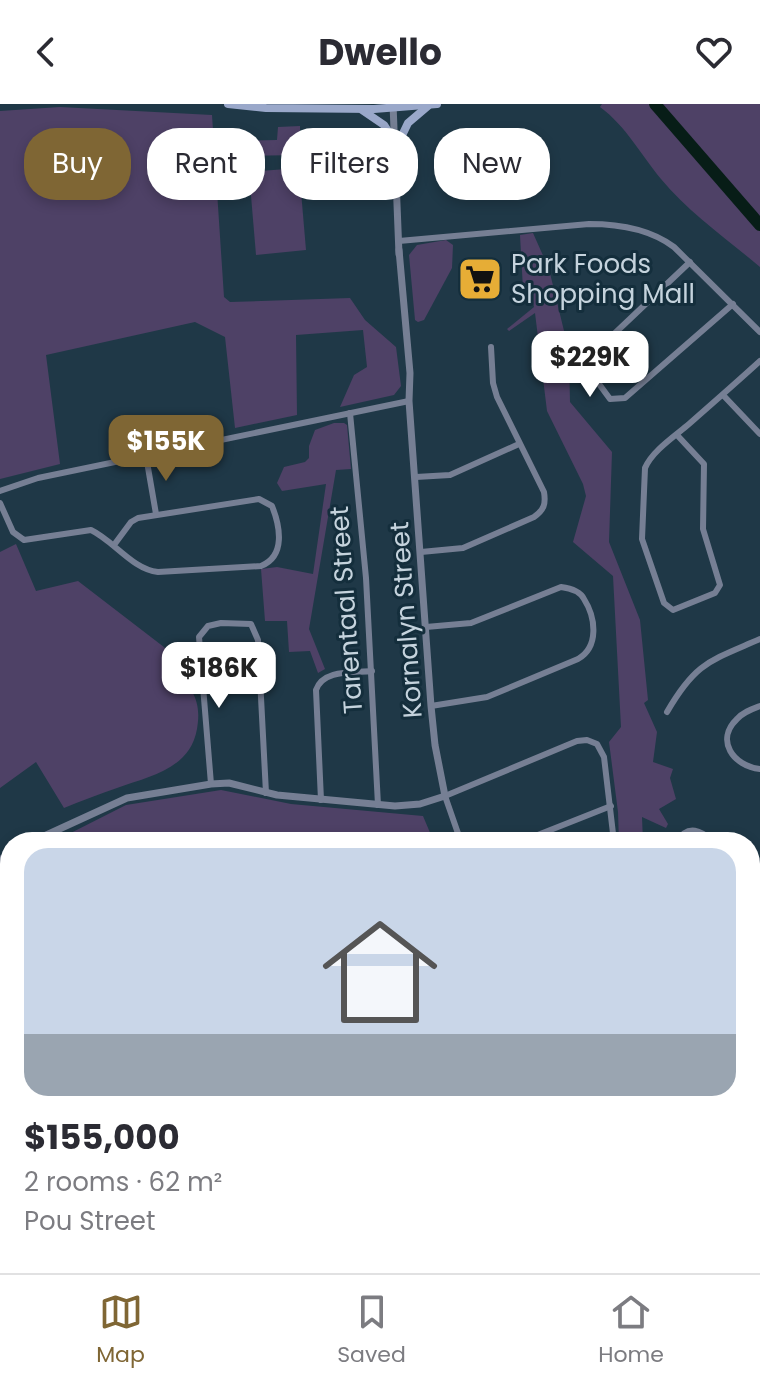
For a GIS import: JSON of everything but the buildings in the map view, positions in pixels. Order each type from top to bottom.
[{"type":"main road","points":[[228,104],[266,108],[433,105]]},
{"type":"main road","points":[[405,128],[433,105]]},
{"type":"main road","points":[[357,108],[379,120],[384,128]]},
{"type":"street","name":"Kornalyn Street","points":[[393,106],[394,128]]},
{"type":"street","name":"Kornalyn Street","points":[[397,200],[431,706],[445,796],[458,832]]},
{"type":"street","points":[[399,246],[602,224],[641,231],[661,238],[690,262],[760,332]]},
{"type":"street","points":[[690,262],[595,352],[591,373],[610,399],[625,398],[733,304]]},
{"type":"street","points":[[421,552],[463,548],[541,512],[546,501],[493,383],[491,347]]},
{"type":"street","points":[[677,435],[704,464],[703,529],[720,585],[715,593],[673,610],[664,603],[643,546],[641,531],[646,464],[677,435],[760,361]]},
{"type":"street","points":[[723,395],[760,434]]},
{"type":"street","points":[[0,491],[38,478],[409,401]]},
{"type":"street","name":"Tarentaal Street","points":[[350,413],[372,671],[378,805]]},
{"type":"street","points":[[416,477],[450,475],[519,444]]},
{"type":"street","points":[[146,456],[156,514]]},
{"type":"street","points":[[0,503],[13,532],[24,540],[85,529],[97,532],[114,545],[148,571],[261,566],[271,562],[279,548],[276,515],[265,500],[156,514],[131,522],[114,545]]},
{"type":"street","points":[[426,627],[471,623],[561,587],[584,599],[594,632],[592,644],[586,654],[578,659],[487,697],[431,706]]},
{"type":"street","points":[[211,784],[199,637],[208,626],[243,622],[251,624],[258,640],[266,793]]},
{"type":"street","points":[[667,712],[682,686],[697,669],[760,639]]},
{"type":"street","points":[[321,800],[316,690],[319,683],[329,676],[372,671]]},
{"type":"street","points":[[760,706],[736,719],[726,743],[739,761],[760,769]]},
{"type":"street","points":[[53,832],[127,798],[211,784],[229,783],[266,793],[321,800],[395,806],[420,804],[577,741],[587,740],[597,744],[601,750],[613,832]]},
{"type":"street","points":[[545,832],[611,806]]},
{"type":"shaded area","points":[[602,104],[760,104],[760,267],[672,191],[625,132],[600,107]]},
{"type":"shaded area","points":[[60,107],[212,115],[213,128],[147,128],[147,200],[218,200],[224,297],[230,302],[350,298],[365,320],[396,347],[401,386],[394,395],[340,407],[354,375],[367,367],[363,330],[296,335],[297,415],[235,428],[225,337],[195,322],[46,355],[60,464],[0,479],[0,111]]},
{"type":"shaded area","points":[[278,127],[300,128],[281,128],[281,155],[265,156],[265,140],[277,140]]},
{"type":"shaded area","points":[[281,169],[281,200],[302,200],[306,250],[256,255],[251,200],[265,200],[265,171]]},
{"type":"shaded area","points":[[533,233],[549,269],[569,358],[570,402],[612,452],[609,542],[640,620],[648,700],[644,703],[657,732],[653,762],[673,769],[670,778],[676,799],[659,809],[668,824],[666,828],[642,817],[643,832],[619,832],[609,742],[621,727],[613,576],[573,542],[586,496],[547,411],[535,313],[509,331],[507,329],[534,307],[530,288],[523,289],[520,235]]},
{"type":"shaded area","points":[[446,240],[453,245],[452,268],[424,320],[418,322],[415,320],[409,255],[417,245]]},
{"type":"shaded area","points":[[334,423],[347,425],[351,469],[336,470],[309,629],[325,669],[318,673],[310,651],[289,652],[287,621],[265,621],[261,569],[277,567],[313,574],[326,484],[282,491],[277,483],[284,467],[305,462],[309,458],[309,446],[315,430]]},
{"type":"shaded area","points":[[16,544],[36,591],[78,581],[173,654],[173,668],[190,688],[198,710],[193,743],[177,762],[155,775],[64,808],[36,762],[0,788],[0,552]]},
{"type":"shaded area","points":[[221,790],[291,804],[423,816],[430,832],[73,832],[126,805]]},
{"type":"waterway","points":[[655,104],[760,225]]},
{"type":"place","name":"Park Foods Shopping Mall","points":[[480,279]]}]
